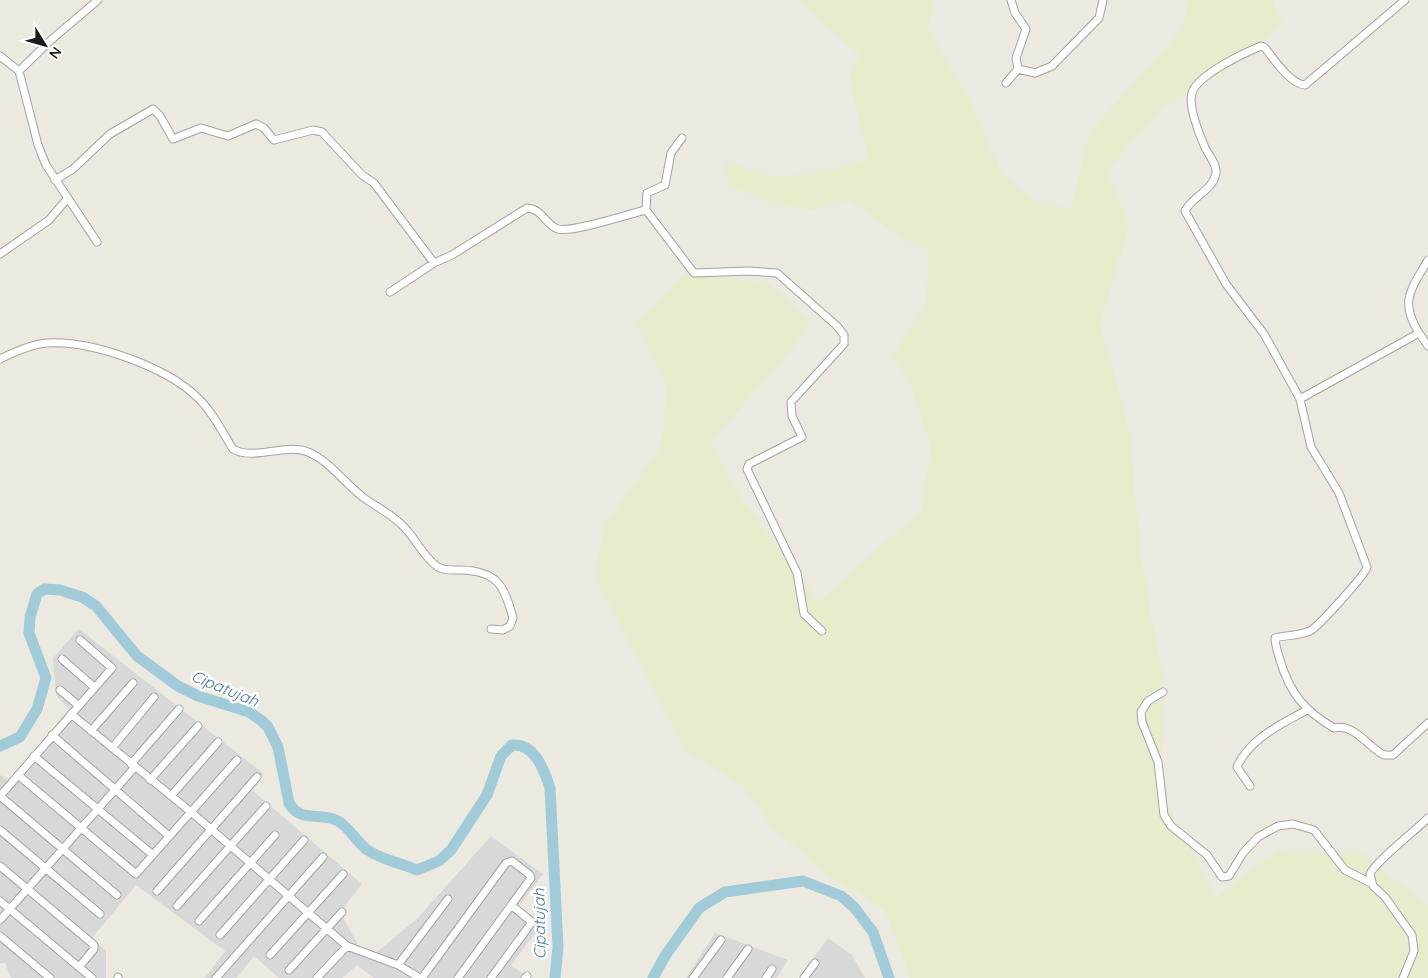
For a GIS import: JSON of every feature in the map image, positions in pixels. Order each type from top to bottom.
[{"type":"street","points":[[20,72],[51,40],[98,0]]},
{"type":"street","points":[[1011,0],[1015,13],[1026,29],[1016,58],[1018,69]]},
{"type":"street","points":[[1018,69],[1035,73],[1052,66],[1099,18],[1102,0]]},
{"type":"street","points":[[1405,0],[1305,85],[1301,85],[1291,77],[1265,48],[1260,46],[1200,80],[1191,94],[1194,118],[1204,146],[1216,167],[1216,175],[1208,187],[1189,205],[1186,212],[1219,272],[1264,334],[1300,399],[1311,447],[1339,493],[1367,567],[1360,579],[1318,625],[1297,635],[1275,638],[1284,673],[1295,694],[1307,710],[1332,727],[1341,726],[1353,731],[1386,756],[1393,755],[1428,723]]},
{"type":"street","points":[[0,56],[20,72],[38,145],[55,180],[97,242]]},
{"type":"street","points":[[1006,83],[1018,69]]},
{"type":"street","points":[[55,180],[73,168],[110,134],[153,109],[160,116],[172,139],[200,128],[228,136],[256,124],[264,128],[274,140],[318,131],[327,135],[362,175],[374,183],[434,263]]},
{"type":"street","points":[[646,210],[647,193],[665,185],[672,153],[682,138]]},
{"type":"street","points":[[0,254],[49,220],[67,199]]},
{"type":"street","points":[[390,292],[434,263],[452,256],[527,208],[537,209],[556,228],[570,230],[646,210]]},
{"type":"street","points":[[646,210],[651,214],[692,272],[777,272],[844,334],[844,344],[791,402],[792,416],[802,437],[750,464],[747,470],[797,573],[804,614],[822,631]]},
{"type":"street","points":[[1428,260],[1410,295],[1409,317],[1428,346]]},
{"type":"street","points":[[1300,399],[1419,333]]},
{"type":"street","points":[[0,359],[44,343],[64,343],[99,350],[150,367],[177,382],[198,398],[233,449],[240,453],[269,450],[307,452],[331,467],[363,497],[392,515],[406,528],[430,561],[441,569],[475,570],[490,575],[502,586],[513,618],[510,626],[503,630],[491,629]]},
{"type":"street","points":[[80,640],[112,668],[0,796],[117,895]]},
{"type":"street","points":[[62,659],[94,687]]},
{"type":"street","points":[[91,731],[133,683]]},
{"type":"street","points":[[60,690],[78,705]]},
{"type":"street","points":[[1163,692],[1148,701],[1141,712],[1142,722],[1158,762],[1164,815],[1170,826],[1207,855],[1222,878],[1229,876],[1247,848],[1264,833],[1278,826],[1293,824],[1314,830],[1345,870],[1371,884],[1393,908],[1412,936],[1414,951],[1403,978]]},
{"type":"street","points":[[112,748],[154,698]]},
{"type":"street","points":[[0,920],[115,789],[179,709]]},
{"type":"street","points":[[1250,786],[1237,767],[1241,758],[1268,733],[1307,710]]},
{"type":"street","points":[[71,714],[191,812],[347,946],[398,965],[421,978],[509,861],[531,877],[458,978]]},
{"type":"street","points":[[150,780],[198,726]]},
{"type":"street","points":[[52,735],[169,836]]},
{"type":"street","points":[[171,796],[218,742]]},
{"type":"street","points":[[34,756],[152,855]]},
{"type":"street","points":[[18,775],[135,874],[237,760]]},
{"type":"street","points":[[157,891],[257,778]]},
{"type":"street","points":[[177,906],[266,806]]},
{"type":"street","points":[[1371,884],[1370,874],[1374,867],[1428,818]]},
{"type":"street","points":[[0,830],[100,914]]},
{"type":"street","points":[[199,921],[275,835]]},
{"type":"street","points":[[220,935],[304,840]]},
{"type":"street","points":[[216,978],[323,857]]},
{"type":"street","points":[[0,866],[94,945],[94,949],[79,967]]},
{"type":"street","points":[[270,955],[343,874]]},
{"type":"street","points":[[398,965],[448,899]]},
{"type":"street","points":[[0,901],[92,978]]},
{"type":"street","points":[[491,978],[532,921],[511,905]]},
{"type":"street","points":[[290,970],[342,912]]},
{"type":"street","points":[[0,936],[42,975],[50,978]]},
{"type":"street","points":[[693,978],[721,940]]},
{"type":"street","points":[[317,978],[347,946]]},
{"type":"street","points":[[727,978],[748,949]]},
{"type":"street","points":[[804,978],[815,963]]},
{"type":"street","points":[[766,978],[772,969]]},
{"type":"shaded area","points":[[79,629],[264,774],[252,790],[362,884],[340,912],[362,952],[373,955],[417,919],[491,836],[543,874],[519,906],[543,923],[511,965],[529,978],[374,978],[357,965],[342,978],[279,978],[254,956],[237,978],[205,978],[225,951],[136,885],[92,938],[106,951],[106,978],[11,978],[5,963],[0,963],[0,775],[10,781],[69,709],[56,695],[53,658]]},
{"type":"shaded area","points":[[715,933],[788,960],[777,978],[686,978]]},
{"type":"shaded area","points":[[828,938],[852,955],[865,978],[799,978]]},
{"type":"green space","points":[[801,0],[936,0],[927,27],[969,99],[1002,174],[1036,201],[1071,209],[1090,132],[1182,29],[1188,0],[1272,0],[1282,22],[1249,58],[1163,106],[1107,171],[1129,225],[1100,324],[1130,433],[1140,553],[1163,679],[1161,792],[1216,898],[1277,850],[1361,853],[1428,906],[1428,978],[911,978],[884,909],[831,877],[772,827],[743,786],[686,751],[595,577],[605,524],[662,446],[667,385],[636,322],[684,274],[768,283],[809,322],[796,344],[711,442],[735,490],[819,602],[922,509],[931,446],[908,378],[892,357],[927,301],[928,249],[905,241],[850,200],[812,210],[774,204],[729,186],[724,162],[776,177],[828,171],[868,159],[849,74],[860,55],[810,12]]},
{"type":"waterway","name":"Cipatujah","points":[[0,746],[20,737],[37,709],[46,678],[29,633],[30,617],[37,594],[44,589],[60,590],[82,597],[96,606],[137,656],[178,686],[198,696],[249,712],[262,721],[268,727],[278,747],[289,803],[294,809],[305,815],[331,818],[338,821],[366,849],[417,870],[439,861],[451,850],[487,795],[501,756],[512,745],[527,748],[537,759],[545,773],[550,788],[558,947],[555,978]]},
{"type":"waterway","name":"Cipatujah","points":[[653,978],[665,956],[699,908],[725,892],[803,881],[841,896],[854,907],[873,932],[889,978]]}]
